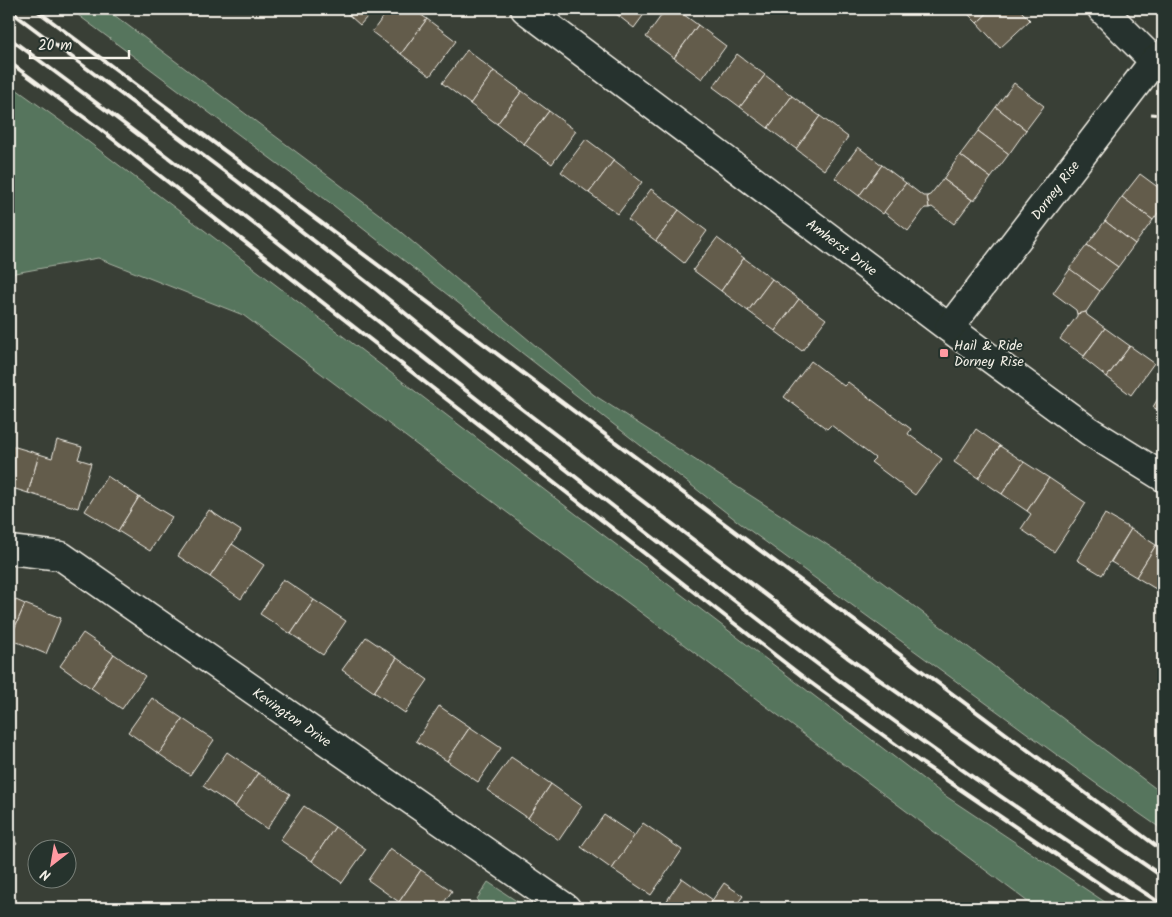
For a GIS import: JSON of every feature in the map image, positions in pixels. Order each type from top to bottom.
[{"type":"street","name":"Amherst Drive","points":[[525,9],[1089,431],[1163,477]]},
{"type":"street","points":[[1102,9],[1158,58]]},
{"type":"street","name":"Dorney Rise","points":[[949,328],[1158,58]]},
{"type":"street","name":"Kevington Drive","points":[[9,550],[61,556],[566,908]]},
{"type":"green space","points":[[70,9],[106,9],[383,217],[594,395],[862,567],[1163,794],[1163,830],[1094,782],[741,524],[329,202]]},
{"type":"green space","points":[[9,84],[69,127],[944,795],[1114,908],[1036,908],[243,315],[98,258],[15,273],[9,279]]},
{"type":"green space","points":[[488,882],[527,908],[480,908],[477,899]]},
{"type":"building","points":[[342,9],[374,9],[360,25]]},
{"type":"building","points":[[389,9],[413,9],[427,19],[401,54],[372,32]]},
{"type":"building","points":[[612,9],[648,9],[634,28]]},
{"type":"building","points":[[666,9],[676,9],[698,25],[674,58],[646,37]]},
{"type":"building","points":[[963,9],[992,9],[977,23]]},
{"type":"building","points":[[992,9],[1019,9],[1030,20],[1000,48],[977,23]]},
{"type":"building","points":[[427,19],[456,41],[430,76],[401,54]]},
{"type":"building","points":[[698,25],[726,46],[702,79],[674,58]]},
{"type":"building","points":[[467,50],[494,71],[470,104],[442,83]]},
{"type":"building","points":[[737,54],[765,75],[740,107],[713,87]]},
{"type":"building","points":[[494,71],[522,91],[497,124],[470,104]]},
{"type":"building","points":[[765,75],[792,96],[768,128],[740,107]]},
{"type":"building","points":[[1014,83],[1044,106],[1026,130],[996,107]]},
{"type":"building","points":[[522,91],[549,111],[524,144],[497,124]]},
{"type":"building","points":[[792,96],[820,116],[796,149],[768,128]]},
{"type":"building","points":[[996,107],[1026,130],[1009,154],[978,131]]},
{"type":"building","points":[[549,111],[576,131],[552,164],[524,144]]},
{"type":"building","points":[[820,116],[848,137],[824,170],[796,149]]},
{"type":"building","points":[[978,131],[1009,154],[991,178],[960,155]]},
{"type":"building","points":[[586,139],[614,160],[589,193],[561,172]]},
{"type":"building","points":[[858,147],[882,165],[859,196],[835,178]]},
{"type":"building","points":[[960,155],[991,178],[974,201],[943,179]]},
{"type":"building","points":[[614,160],[642,182],[618,214],[589,193]]},
{"type":"building","points":[[882,165],[906,183],[883,214],[859,196]]},
{"type":"building","points":[[1140,174],[1163,191],[1163,206],[1153,220],[1122,197]]},
{"type":"building","points":[[943,179],[972,200],[954,224],[932,207],[929,208],[927,196]]},
{"type":"building","points":[[906,183],[923,196],[927,196],[929,208],[925,208],[908,231],[884,212]]},
{"type":"building","points":[[651,189],[679,210],[656,241],[628,220]]},
{"type":"building","points":[[1122,197],[1153,220],[1135,244],[1105,221]]},
{"type":"building","points":[[679,210],[707,231],[684,263],[656,241]]},
{"type":"building","points":[[1105,221],[1135,244],[1118,267],[1087,245]]},
{"type":"building","points":[[717,238],[744,258],[721,291],[693,270]]},
{"type":"building","points":[[1087,245],[1118,267],[1100,291],[1069,269]]},
{"type":"building","points":[[744,258],[772,279],[748,311],[721,291]]},
{"type":"building","points":[[1070,269],[1100,291],[1086,312],[1077,314],[1076,310],[1053,293]]},
{"type":"building","points":[[772,279],[799,299],[775,331],[748,311]]},
{"type":"building","points":[[799,299],[826,319],[802,351],[775,331]]},
{"type":"building","points":[[1086,312],[1087,315],[1105,328],[1084,356],[1060,339],[1077,314]]},
{"type":"building","points":[[1105,328],[1130,346],[1107,377],[1083,358]]},
{"type":"building","points":[[1130,346],[1154,363],[1131,395],[1107,377]]},
{"type":"building","points":[[811,361],[844,386],[848,382],[911,429],[908,434],[942,459],[915,495],[871,462],[875,458],[831,425],[827,429],[784,397]]},
{"type":"building","points":[[1163,390],[1163,413],[1153,407]]},
{"type":"building","points":[[976,429],[1000,446],[978,478],[954,462]]},
{"type":"building","points":[[57,440],[82,447],[78,459],[91,463],[78,508],[28,493],[39,454],[52,458]]},
{"type":"building","points":[[9,445],[39,454],[28,493],[9,487]]},
{"type":"building","points":[[1000,446],[1024,462],[1002,494],[978,478]]},
{"type":"building","points":[[1024,462],[1049,478],[1027,511],[1002,494]]},
{"type":"building","points":[[107,476],[139,497],[118,531],[85,511]]},
{"type":"building","points":[[1049,478],[1086,503],[1054,552],[1021,529],[1031,514],[1027,511]]},
{"type":"building","points":[[139,497],[172,517],[150,551],[118,531]]},
{"type":"building","points":[[209,510],[241,531],[210,577],[178,556]]},
{"type":"building","points":[[1105,514],[1131,529],[1102,575],[1077,560]]},
{"type":"building","points":[[1131,529],[1156,545],[1136,577],[1111,562]]},
{"type":"building","points":[[232,544],[264,565],[241,599],[210,577]]},
{"type":"building","points":[[1156,545],[1163,549],[1163,589],[1161,592],[1136,577]]},
{"type":"building","points":[[283,579],[314,600],[291,634],[260,614]]},
{"type":"building","points":[[9,597],[25,604],[10,639],[9,639]]},
{"type":"building","points":[[314,600],[346,621],[323,655],[291,634]]},
{"type":"building","points":[[25,604],[61,618],[46,654],[10,639]]},
{"type":"building","points":[[83,633],[114,654],[91,688],[60,666]]},
{"type":"building","points":[[366,637],[397,658],[374,692],[342,670]]},
{"type":"building","points":[[114,654],[145,676],[122,709],[91,688]]},
{"type":"building","points":[[397,658],[428,680],[405,713],[374,692]]},
{"type":"building","points":[[152,698],[183,719],[159,754],[128,732]]},
{"type":"building","points":[[439,706],[470,727],[447,761],[416,741]]},
{"type":"building","points":[[183,719],[214,740],[190,775],[159,754]]},
{"type":"building","points":[[470,727],[501,748],[478,782],[447,761]]},
{"type":"building","points":[[227,752],[258,773],[235,807],[203,786]]},
{"type":"building","points":[[511,757],[551,784],[528,818],[487,790]]},
{"type":"building","points":[[258,773],[290,794],[267,829],[235,807]]},
{"type":"building","points":[[551,784],[582,806],[559,840],[528,818]]},
{"type":"building","points":[[304,806],[335,827],[312,861],[280,840]]},
{"type":"building","points":[[604,815],[635,836],[612,869],[581,847]]},
{"type":"building","points":[[643,823],[682,850],[651,895],[612,869]]},
{"type":"building","points":[[335,827],[366,849],[342,883],[312,861]]},
{"type":"building","points":[[9,832],[17,844],[9,849]]},
{"type":"building","points":[[390,848],[421,870],[399,902],[368,880]]},
{"type":"building","points":[[421,870],[452,891],[440,908],[408,908],[399,902]]},
{"type":"building","points":[[682,878],[713,900],[707,908],[662,908]]},
{"type":"building","points":[[724,883],[743,896],[734,908],[707,908]]},
{"type":"railway","points":[[35,9],[1163,851]]},
{"type":"railway","points":[[9,10],[237,181],[377,290],[518,406],[847,657],[1163,877]]},
{"type":"railway","points":[[9,38],[215,193],[721,591],[824,669],[991,790],[1163,905]]},
{"type":"railway","points":[[9,62],[100,129],[807,680],[923,764],[1135,908]]},
{"type":"place","name":"Hail & Ride Dorney Rise","points":[[944,353]]}]
